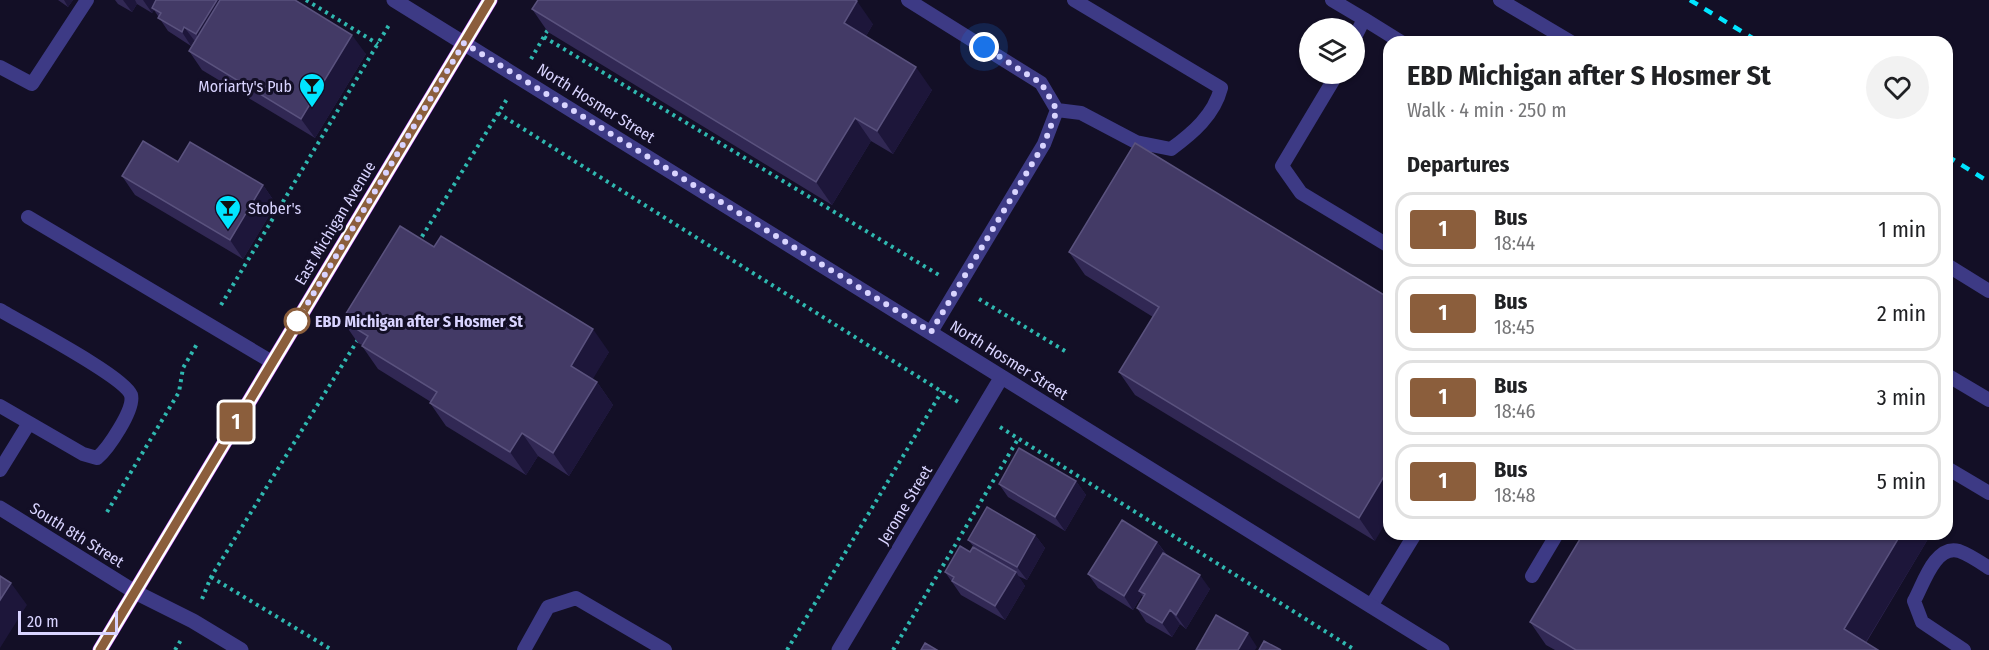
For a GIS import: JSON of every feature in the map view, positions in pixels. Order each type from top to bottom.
[{"type":"main road","name":"East Michigan Avenue","points":[[100,650],[490,0]]},
{"type":"street","name":"North Hosmer Street","points":[[398,2],[1442,650]]},
{"type":"street","name":"Jerome Street","points":[[839,650],[1001,378]]},
{"type":"street","name":"South 8th Street","points":[[0,508],[135,592],[193,621],[241,650]]},
{"type":"lane","points":[[0,67],[32,84],[87,0]]},
{"type":"lane","points":[[908,0],[1041,83],[1057,110]]},
{"type":"lane","points":[[1057,110],[1081,113],[1136,142],[1171,149],[1199,128],[1219,97],[1221,87],[1074,0]]},
{"type":"lane","points":[[1332,0],[1361,18]]},
{"type":"lane","points":[[1500,0],[1561,36]]},
{"type":"lane","points":[[1365,21],[1391,36]]},
{"type":"lane","points":[[1331,84],[1282,166],[1301,193],[1383,242]]},
{"type":"lane","points":[[931,332],[1044,144],[1057,110]]},
{"type":"lane","points":[[28,217],[272,362]]},
{"type":"lane","points":[[1953,269],[1989,291]]},
{"type":"lane","points":[[0,310],[114,377],[130,394],[132,404],[106,449],[97,458],[83,454],[0,406]]},
{"type":"lane","points":[[1953,379],[1989,400]]},
{"type":"lane","points":[[0,470],[29,423]]},
{"type":"lane","points":[[1953,472],[1989,493]]},
{"type":"lane","points":[[1371,606],[1411,540]]},
{"type":"lane","points":[[1532,576],[1553,540]]},
{"type":"lane","points":[[1964,650],[1922,622],[1914,601],[1936,560],[1946,552],[1956,550],[1989,568]]},
{"type":"lane","points":[[524,650],[548,607],[576,598],[665,650]]},
{"type":"path","points":[[306,0],[378,44]]},
{"type":"path","points":[[107,512],[180,392],[183,368],[378,44],[398,2]]},
{"type":"path","points":[[417,244],[555,17]]},
{"type":"path","points":[[544,37],[1065,351]]},
{"type":"path","points":[[498,113],[1355,650]]},
{"type":"path","points":[[175,650],[193,621],[211,577],[361,335]]},
{"type":"path","points":[[787,650],[942,391]]},
{"type":"path","points":[[893,650],[1018,439]]},
{"type":"path","points":[[211,577],[332,650]]},
{"type":"building","points":[[156,0],[217,0],[196,34],[184,27],[182,32],[158,18],[161,13],[152,8]]},
{"type":"building","points":[[220,0],[295,0],[352,35],[301,119],[189,51]]},
{"type":"building","points":[[538,0],[855,0],[857,1],[844,23],[916,67],[877,131],[855,118],[816,182],[532,9]]},
{"type":"building","name":"Stober's","points":[[143,141],[178,162],[190,142],[263,185],[230,240],[122,176]]},
{"type":"building","points":[[1135,143],[1383,294],[1383,478],[1359,518],[1119,372],[1159,307],[1069,252]]},
{"type":"building","points":[[400,226],[434,247],[441,236],[593,329],[571,366],[597,382],[553,453],[522,433],[510,452],[430,403],[437,392],[362,346],[368,336],[342,320]]},
{"type":"building","points":[[1019,448],[1076,481],[1055,517],[999,484]]},
{"type":"building","points":[[987,507],[1035,535],[1017,567],[968,540]]},
{"type":"building","points":[[1122,520],[1157,542],[1124,596],[1088,574]]},
{"type":"building","points":[[1579,540],[1897,540],[1844,629],[1878,650],[1576,650],[1530,622]]},
{"type":"building","points":[[960,546],[970,552],[973,547],[1016,572],[995,606],[952,581],[954,577],[945,572]]},
{"type":"building","points":[[1163,553],[1200,575],[1176,615],[1170,610],[1162,623],[1137,608],[1145,594],[1139,591]]},
{"type":"building","points":[[0,576],[11,583],[0,600]]},
{"type":"building","points":[[1216,615],[1248,633],[1238,650],[1196,650]]},
{"type":"building","points":[[1264,641],[1281,650],[1259,650]]},
{"type":"building","points":[[925,643],[937,650],[921,650]]},
{"type":"railway","points":[[1690,0],[1749,36]]},
{"type":"railway","points":[[1953,160],[1989,182]]},
{"type":"bus line","name":"1","points":[[100,650],[490,0]]},
{"type":"place","name":"Moriarty's Pub","points":[[312,109]]},
{"type":"place","name":"Stober's","points":[[228,231]]},
{"type":"place","name":"EBD Michigan after S Hosmer St","points":[[297,321]]},
{"type":"route","points":[[297,321],[464,43],[931,332],[1044,144],[1057,110],[1041,83],[984,47]]}]
